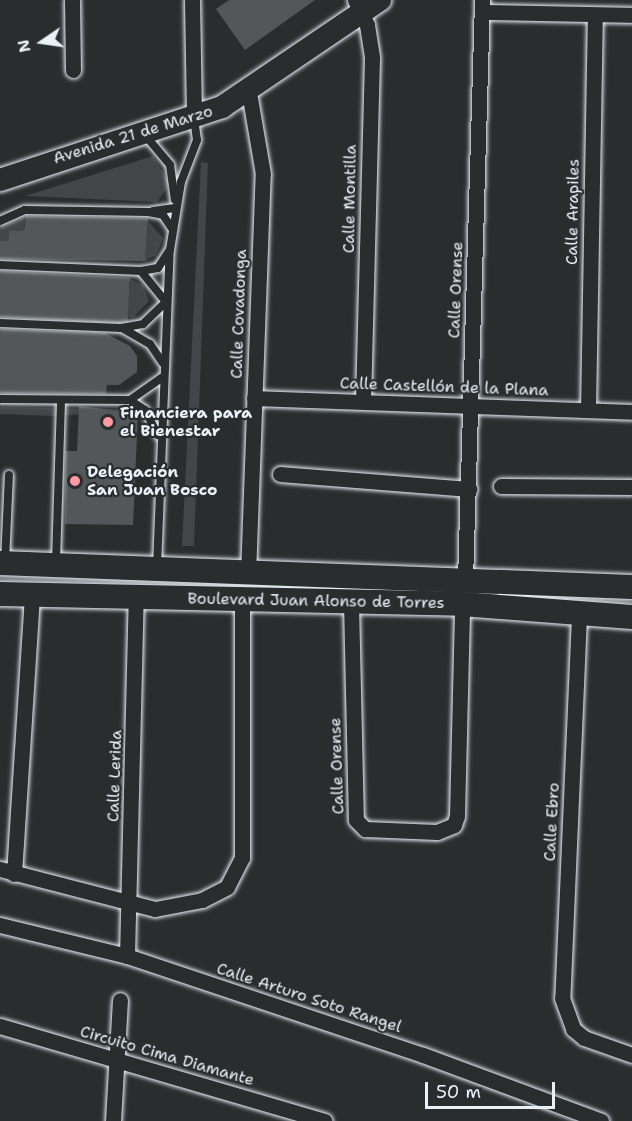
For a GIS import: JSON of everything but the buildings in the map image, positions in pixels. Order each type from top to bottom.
[{"type":"main road","name":"Boulevard Juan Alonso de Torres","points":[[3,563],[157,569],[464,593],[579,615],[629,617]]},
{"type":"main road","name":"Boulevard Juan Alonso de Torres","points":[[0,594],[242,598],[351,603],[464,593],[629,586]]},
{"type":"main road","points":[[629,586],[629,617]]},
{"type":"street","points":[[72,0],[73,70]]},
{"type":"street","points":[[192,0],[194,117]]},
{"type":"street","name":"Avenida 21 de Marzo","points":[[0,180],[194,117],[249,92],[366,4]]},
{"type":"street","name":"Calle Montilla","points":[[363,401],[372,58],[366,4]]},
{"type":"street","points":[[482,6],[595,16],[632,15]]},
{"type":"street","name":"Calle Orense","points":[[351,603],[356,820],[365,829],[437,832],[454,825],[457,816],[469,489],[482,6]]},
{"type":"street","name":"Calle Arapiles","points":[[588,410],[595,16]]},
{"type":"street","name":"Calle Covadonga","points":[[248,575],[262,174],[249,92]]},
{"type":"street","name":"Calle Castellón de la Plana","points":[[254,398],[632,412]]},
{"type":"street","points":[[280,474],[469,489]]},
{"type":"street","points":[[501,486],[632,487]]},
{"type":"street","points":[[32,596],[7,872],[126,904],[171,909],[202,900],[227,887],[242,858],[242,598]]},
{"type":"street","name":"Calle Lerida","points":[[127,956],[126,904],[136,596]]},
{"type":"street","name":"Calle Ebro","points":[[579,615],[562,998],[573,1029],[604,1050],[632,1055]]},
{"type":"street","name":"Calle Arturo Soto Rangel","points":[[0,926],[127,956],[601,1121]]},
{"type":"street","points":[[113,1121],[119,1061],[120,1000]]},
{"type":"street","name":"Circuito Cima Diamante","points":[[0,1026],[324,1121]]},
{"type":"lane","points":[[175,208],[197,140],[194,117]]},
{"type":"lane","points":[[144,133],[170,165],[175,208],[166,302],[162,378],[157,569]]},
{"type":"lane","points":[[0,221],[25,210],[148,212],[175,208]]},
{"type":"lane","points":[[148,212],[163,215],[173,230]]},
{"type":"lane","points":[[0,265],[141,271],[158,268],[170,250]]},
{"type":"lane","points":[[141,271],[166,302]]},
{"type":"lane","points":[[0,323],[121,328],[143,324],[166,302]]},
{"type":"lane","points":[[121,328],[150,344],[163,363]]},
{"type":"lane","points":[[130,400],[162,378]]},
{"type":"lane","points":[[0,399],[130,400],[145,410],[160,440]]},
{"type":"lane","points":[[56,566],[61,400]]},
{"type":"lane","points":[[3,563],[9,475]]},
{"type":"shaded area","points":[[153,156],[170,184],[157,202],[25,196]]},
{"type":"shaded area","points":[[201,162],[208,163],[194,546],[182,546]]},
{"type":"shaded area","points":[[25,217],[24,231],[9,231],[8,241],[0,241],[0,228]]},
{"type":"shaded area","points":[[148,221],[163,238],[156,255],[145,261]]},
{"type":"shaded area","points":[[130,279],[143,285],[149,301],[134,317],[127,317]]},
{"type":"shaded area","points":[[0,407],[137,410],[56,416],[0,414]]},
{"type":"shaded area","points":[[0,576],[144,580],[147,583],[0,581]]},
{"type":"place","name":"Financiera para el Bienestar","points":[[108,422]]},
{"type":"place","name":"Delegación San Juan Bosco","points":[[75,481]]}]
